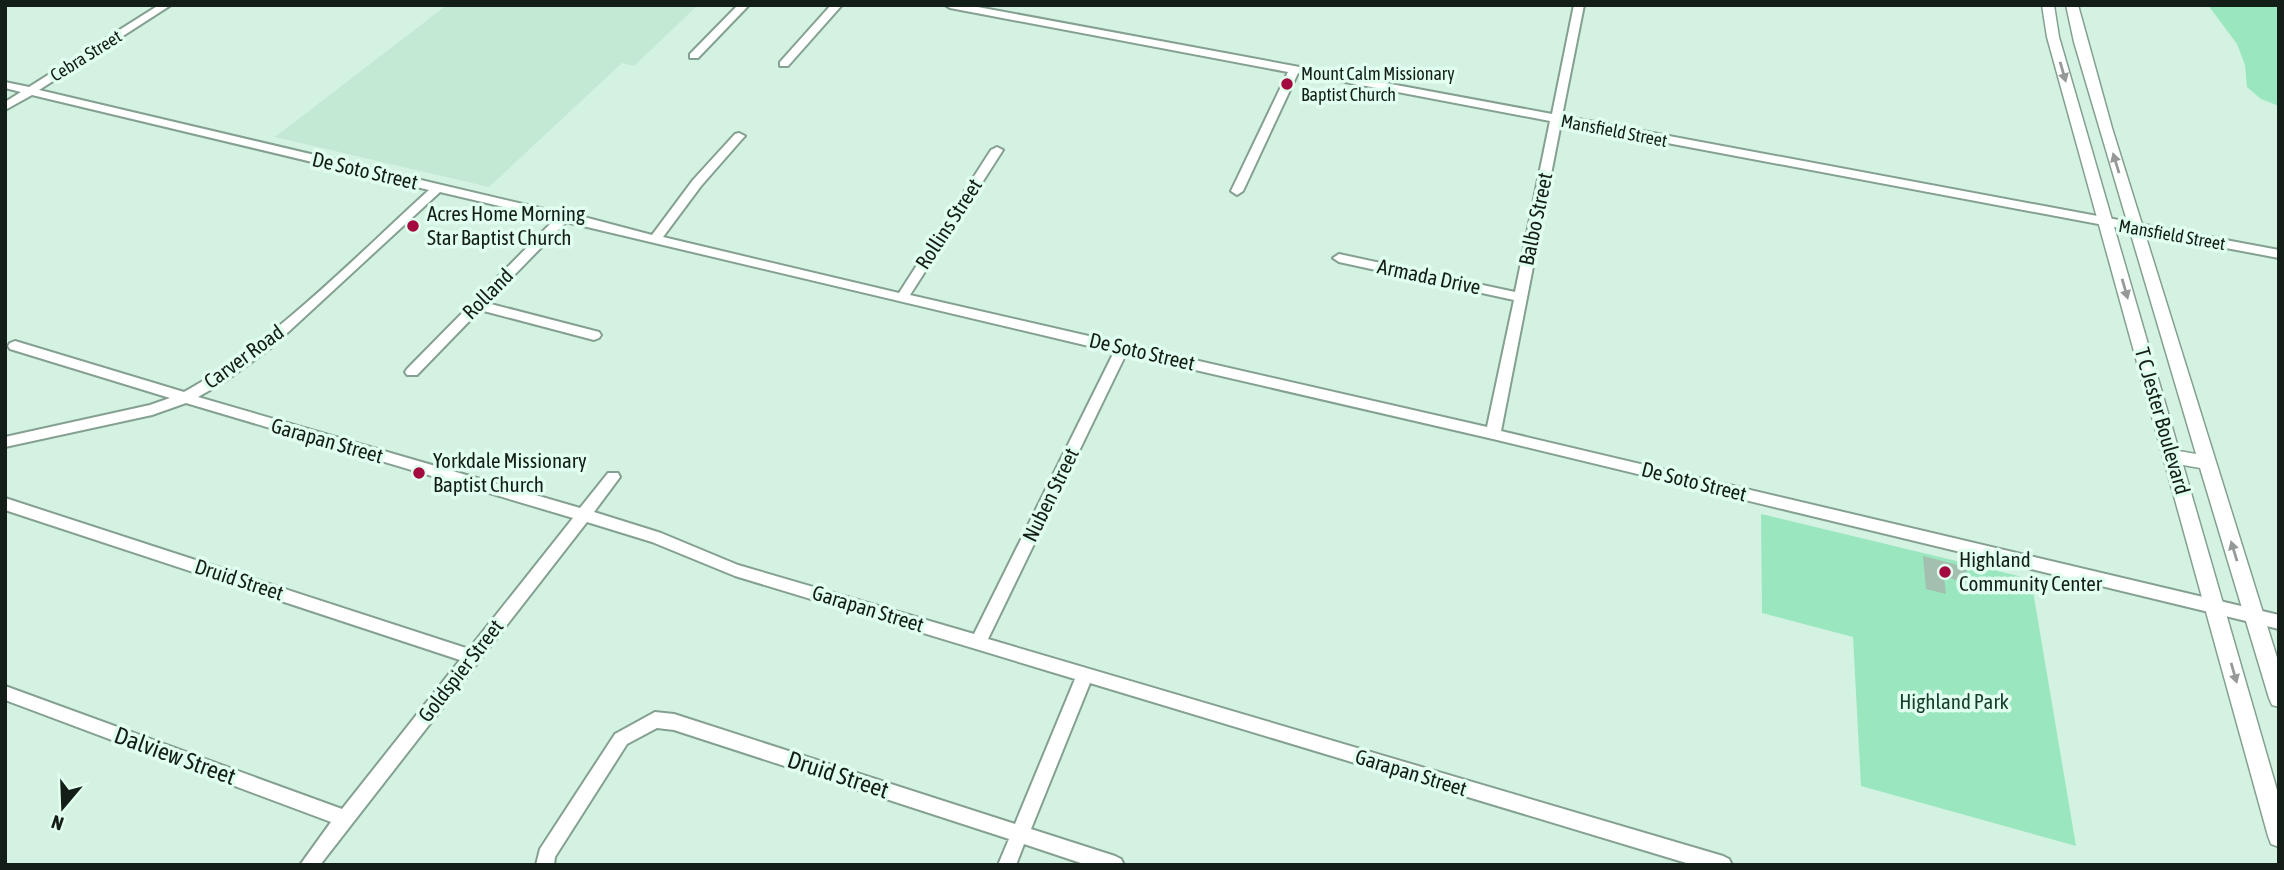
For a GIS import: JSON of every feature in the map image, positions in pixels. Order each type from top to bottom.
[{"type":"main road","name":"T C Jester Boulevard","points":[[2048,5],[2053,37],[2215,607],[2272,789],[2279,836]]},
{"type":"main road","name":"T C Jester Boulevard","points":[[2072,5],[2105,128],[2279,698]]},
{"type":"main road","points":[[2053,37],[2080,42]]},
{"type":"main road","points":[[2078,124],[2105,128]]},
{"type":"main road","points":[[2136,327],[2168,334]]},
{"type":"main road","points":[[2172,456],[2207,463]]},
{"type":"street","name":"Cebra Street","points":[[5,107],[166,5]]},
{"type":"street","points":[[694,56],[744,5]]},
{"type":"street","points":[[784,64],[837,5]]},
{"type":"street","name":"Mansfield Street","points":[[950,5],[2279,254]]},
{"type":"street","name":"Balbo Street","points":[[1493,433],[1579,5]]},
{"type":"street","points":[[1237,191],[1294,70]]},
{"type":"street","name":"De Soto Street","points":[[5,85],[902,298],[1493,433],[2279,622]]},
{"type":"street","points":[[656,238],[696,183],[739,136]]},
{"type":"street","name":"Rollins Street","points":[[902,298],[997,149]]},
{"type":"street","name":"Carver Road","points":[[5,442],[128,416],[185,398],[219,379],[260,350],[438,188]]},
{"type":"street","name":"Rolland","points":[[412,372],[565,216]]},
{"type":"street","name":"Armada Drive","points":[[1339,258],[1520,297]]},
{"type":"street","points":[[477,305],[594,335]]},
{"type":"street","name":"Garapan Street","points":[[15,346],[584,514],[656,537],[735,570],[1723,865]]},
{"type":"street","name":"Nuben Street","points":[[978,642],[1123,347]]},
{"type":"street","name":"Goldspier Street","points":[[309,865],[613,477]]},
{"type":"street","name":"Druid Street","points":[[5,504],[472,657]]},
{"type":"street","points":[[1007,865],[1085,676]]},
{"type":"street","name":"Dalview Street","points":[[5,693],[345,819]]},
{"type":"street","name":"Druid Street","points":[[545,865],[545,855],[621,739],[655,720],[674,722],[1115,865]]},
{"type":"shaded area","points":[[447,5],[698,5],[634,66],[622,63],[489,187],[275,137]]},
{"type":"green space","points":[[2208,5],[2279,5],[2279,106],[2261,99],[2247,87],[2245,65],[2237,44]]},
{"type":"green space","name":"Highland Park","points":[[1761,514],[2031,579],[2076,846],[1861,786],[1853,637],[1762,613]]},
{"type":"building","name":"Highland Community Center","points":[[1923,556],[1966,567],[1968,583],[1944,577],[1946,594],[1926,589]]},
{"type":"place","name":"Mount Calm Missionary Baptist Church","points":[[1287,84]]},
{"type":"place","name":"Acres Home Morning Star Baptist Church","points":[[413,226]]},
{"type":"place","name":"Yorkdale Missionary Baptist Church","points":[[419,473]]},
{"type":"place","name":"Highland Community Center","points":[[1945,572]]}]
